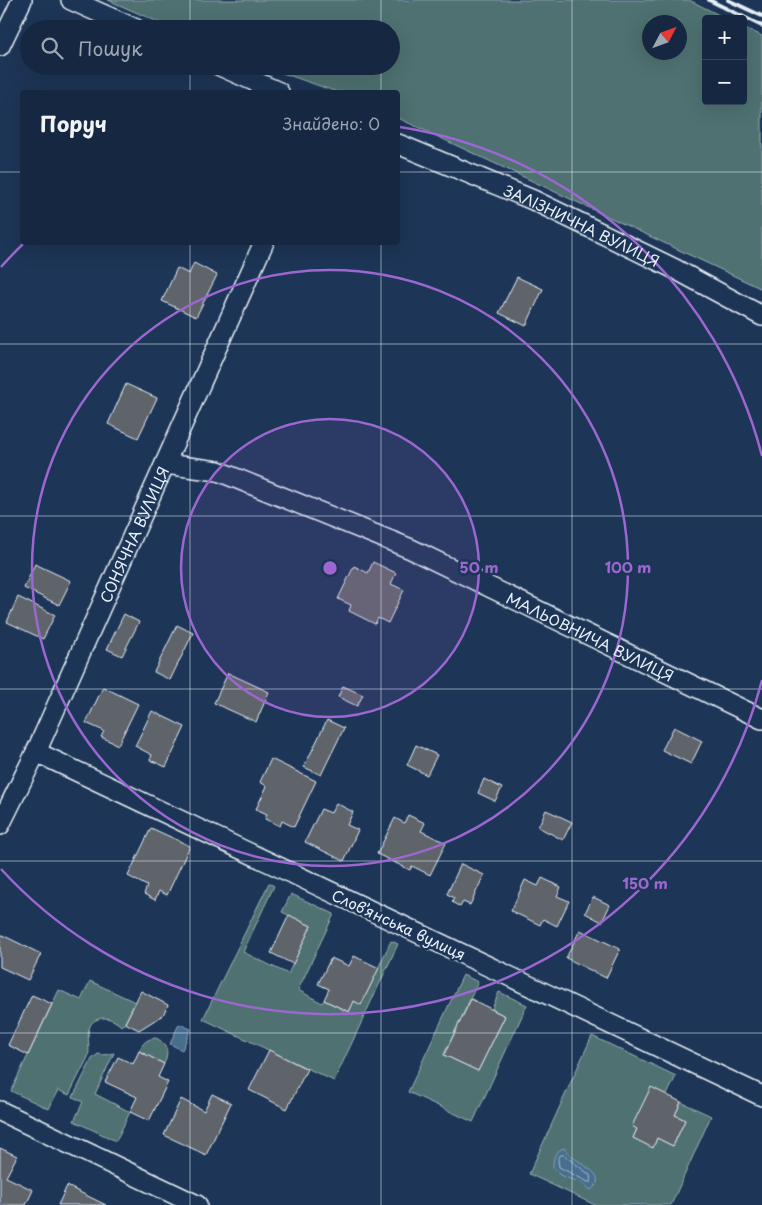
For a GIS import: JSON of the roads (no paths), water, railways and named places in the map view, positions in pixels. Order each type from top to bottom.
[{"type":"street","points":[[0,46],[22,0]]},
{"type":"street","points":[[71,0],[116,20]]},
{"type":"street","points":[[240,75],[274,90]]},
{"type":"street","name":"ЗАЛІЗНИЧНА ВУЛИЦЯ","points":[[400,145],[533,200],[675,269],[762,316]]},
{"type":"street","name":"СОНЯЧНА ВУЛИЦЯ","points":[[0,825],[36,752],[263,245]]},
{"type":"street","name":"МАЛЬОВНИЧА ВУЛИЦЯ","points":[[165,464],[218,472],[411,549],[762,719]]},
{"type":"street","name":"Словʼянська вулиця","points":[[36,752],[762,1096]]},
{"type":"street","points":[[0,1111],[197,1205]]},
{"type":"water","points":[[179,1024],[191,1029],[182,1050],[170,1044]]},
{"type":"water","points":[[564,1148],[597,1177],[596,1185],[591,1190],[581,1183],[560,1175],[553,1168],[555,1156],[558,1151]]},
{"type":"railway","points":[[709,0],[762,26]]},
{"type":"railway","points":[[728,0],[762,16]]}]
